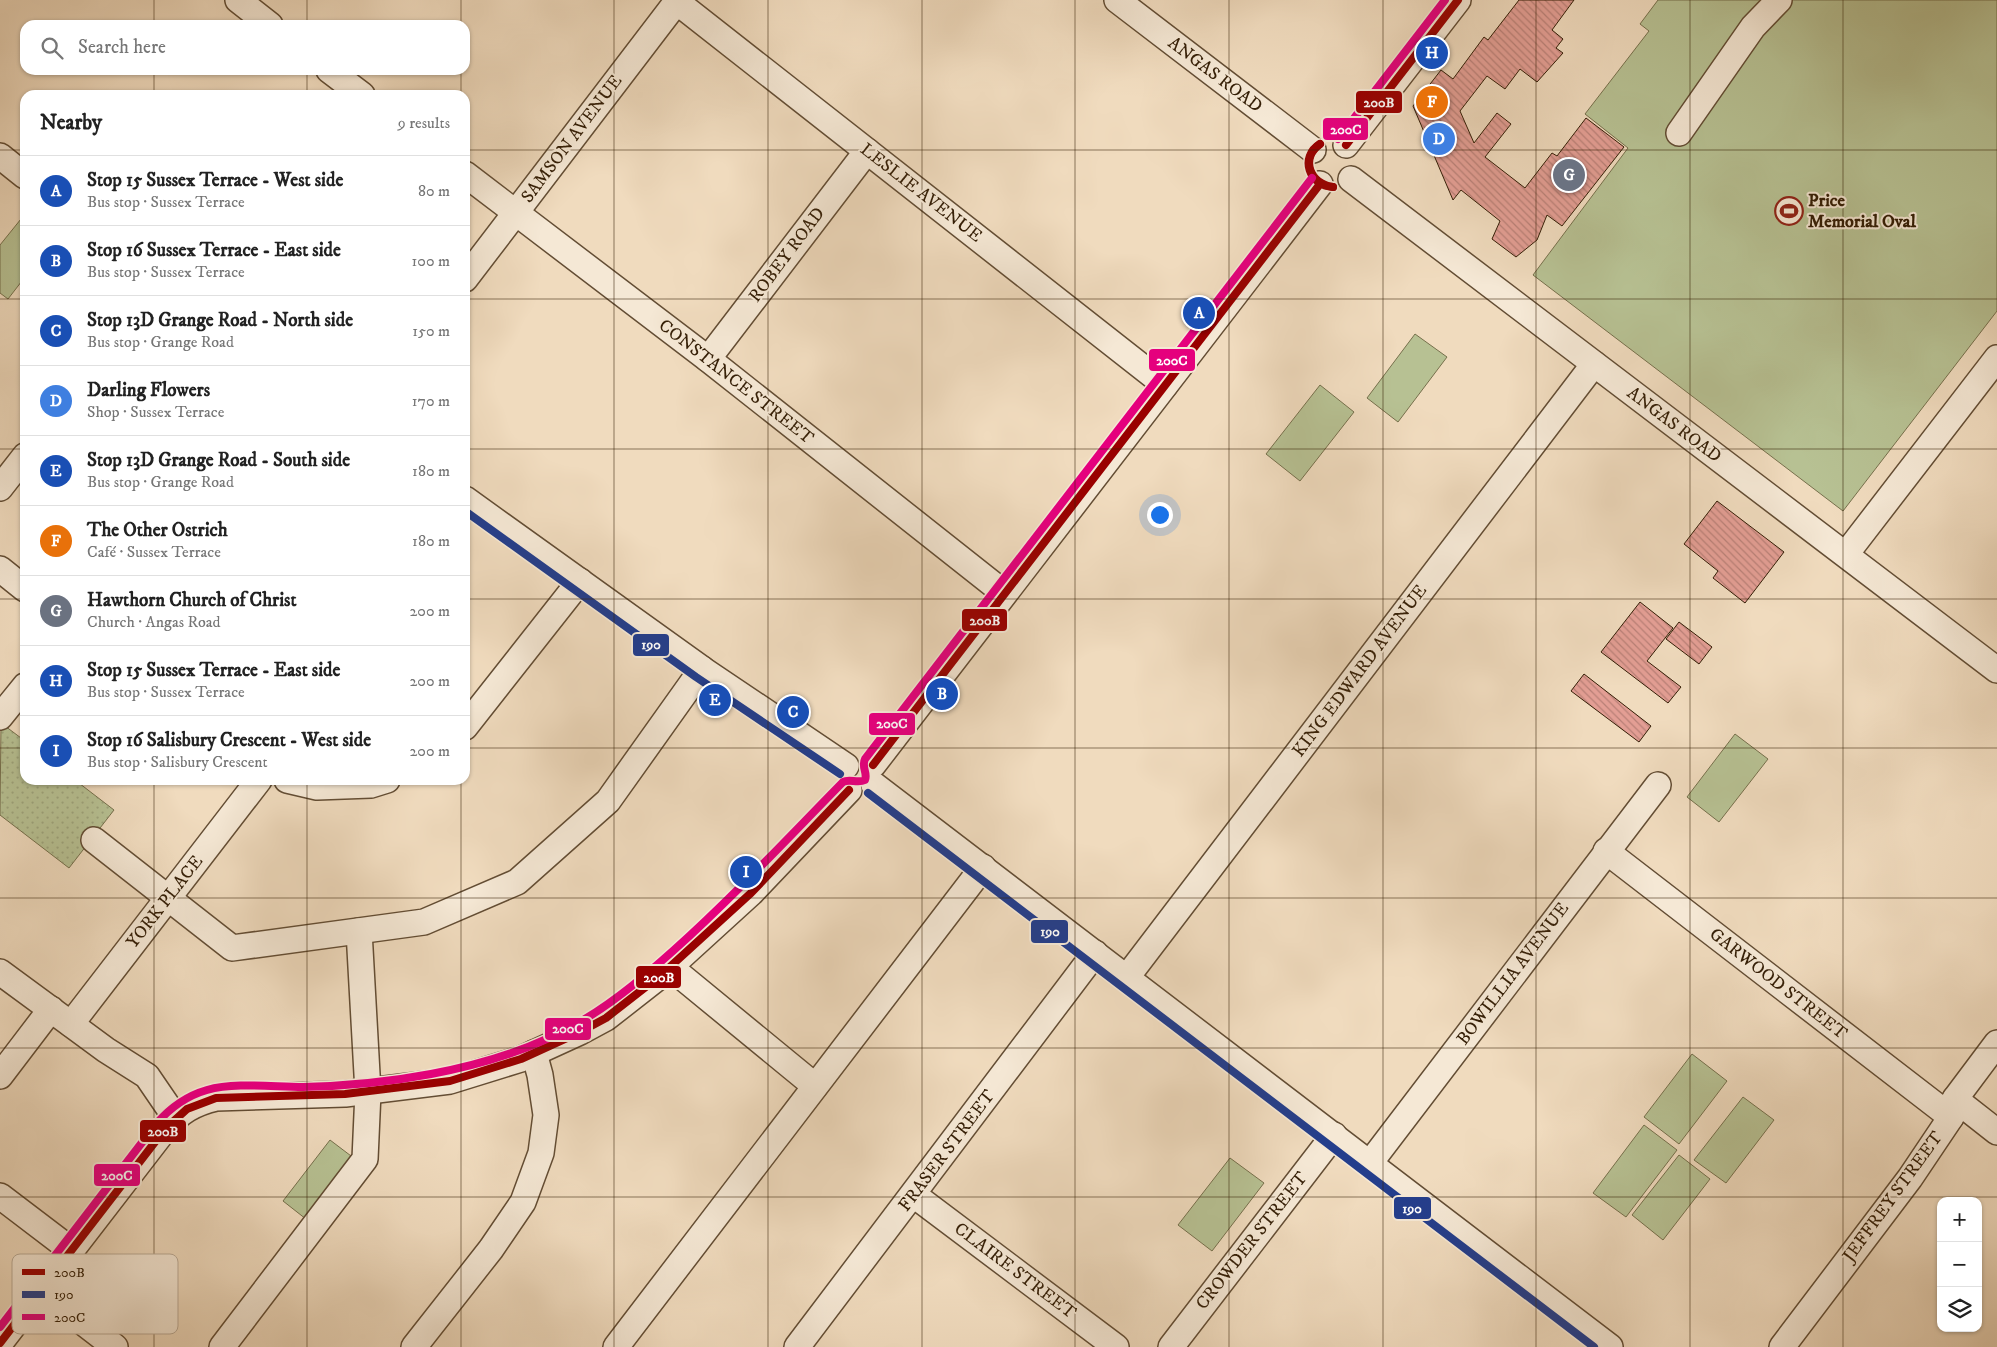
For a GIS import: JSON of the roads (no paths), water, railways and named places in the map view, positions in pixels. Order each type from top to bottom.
[{"type":"street","points":[[238,0],[264,20]]},
{"type":"street","name":"ANGAS ROAD","points":[[1117,0],[1313,150]]},
{"type":"street","points":[[1346,145],[1458,0]]},
{"type":"street","points":[[1679,133],[1753,27],[1779,0]]},
{"type":"street","name":"LESLIE AVENUE","points":[[677,1],[1165,385]]},
{"type":"street","name":"SAMSON AVENUE","points":[[470,272],[677,1]]},
{"type":"street","points":[[336,75],[355,90]]},
{"type":"street","points":[[1332,140],[1346,145],[1354,155],[1356,164],[1350,179],[1344,185],[1335,188],[1320,184],[1313,179],[1308,164],[1313,150],[1324,141],[1332,140]]},
{"type":"street","name":"ROBEY ROAD","points":[[708,359],[867,151]]},
{"type":"street","points":[[0,156],[20,172]]},
{"type":"street","name":"CONSTANCE STREET","points":[[470,178],[708,359],[1004,593]]},
{"type":"street","name":"ANGAS ROAD","points":[[1350,179],[1997,670]]},
{"type":"street","points":[[874,775],[1004,593],[1320,184]]},
{"type":"street","points":[[1846,554],[1997,358]]},
{"type":"street","name":"KING EDWARD AVENUE","points":[[1127,978],[1594,364]]},
{"type":"street","points":[[0,488],[20,462]]},
{"type":"street","points":[[470,503],[702,668],[848,778]]},
{"type":"street","points":[[0,569],[20,585]]},
{"type":"street","points":[[470,721],[580,581]]},
{"type":"street","points":[[94,840],[232,948],[424,922],[517,882],[608,801],[702,668]]},
{"type":"street","points":[[0,717],[20,692]]},
{"type":"street","points":[[68,1254],[170,1123],[183,1110],[216,1098],[305,1096],[368,1092],[450,1081],[491,1069],[534,1053],[606,1018],[634,998],[670,967],[751,893],[848,778],[850,762],[859,759],[869,762],[874,775],[983,867],[1610,1347]]},
{"type":"street","name":"YORK PLACE","points":[[71,1024],[255,785]]},
{"type":"street","points":[[308,785],[317,787],[370,785]]},
{"type":"street","name":"BOWILLIA AVENUE","points":[[1370,1163],[1658,785]]},
{"type":"street","name":"GARWOOD STREET","points":[[1606,851],[1953,1108],[1997,1132]]},
{"type":"street","points":[[616,1347],[983,867]]},
{"type":"street","points":[[222,1347],[365,1159],[368,1092],[359,931]]},
{"type":"street","name":"FRASER STREET","points":[[797,1347],[914,1195],[1095,953]]},
{"type":"street","points":[[670,967],[815,1086]]},
{"type":"street","points":[[0,972],[106,1050],[146,1076],[170,1123]]},
{"type":"street","points":[[0,1076],[51,1010]]},
{"type":"street","name":"JEFFREY STREET","points":[[1782,1347],[1910,1178],[1953,1108],[1997,1043]]},
{"type":"street","points":[[414,1347],[491,1249],[523,1202],[541,1153],[546,1115],[540,1075],[534,1053]]},
{"type":"street","name":"CROWDER STREET","points":[[1171,1347],[1334,1135]]},
{"type":"street","name":"CLAIRE STREET","points":[[914,1195],[1116,1347]]},
{"type":"street","points":[[0,1196],[71,1250]]},
{"type":"street","points":[[0,1343],[12,1327]]},
{"type":"street","points":[[99,1334],[116,1347]]},
{"type":"place","name":"Stop 15 Sussex Terrace - East side","points":[[1432,53]]},
{"type":"place","name":"The Other Ostrich","points":[[1432,102]]},
{"type":"place","name":"Darling Flowers","points":[[1439,139]]},
{"type":"place","name":"Hawthorn Church of Christ","points":[[1569,175]]},
{"type":"place","name":"Price Memorial Oval","points":[[1789,211]]},
{"type":"place","name":"Stop 15 Sussex Terrace - West side","points":[[1199,313]]},
{"type":"place","name":"Stop 16 Sussex Terrace - East side","points":[[942,694]]},
{"type":"place","name":"Stop 13D Grange Road - South side","points":[[715,700]]},
{"type":"place","name":"Stop 13D Grange Road - North side","points":[[793,712]]},
{"type":"place","name":"Stop 16 Salisbury Crescent - West side","points":[[746,872]]}]
